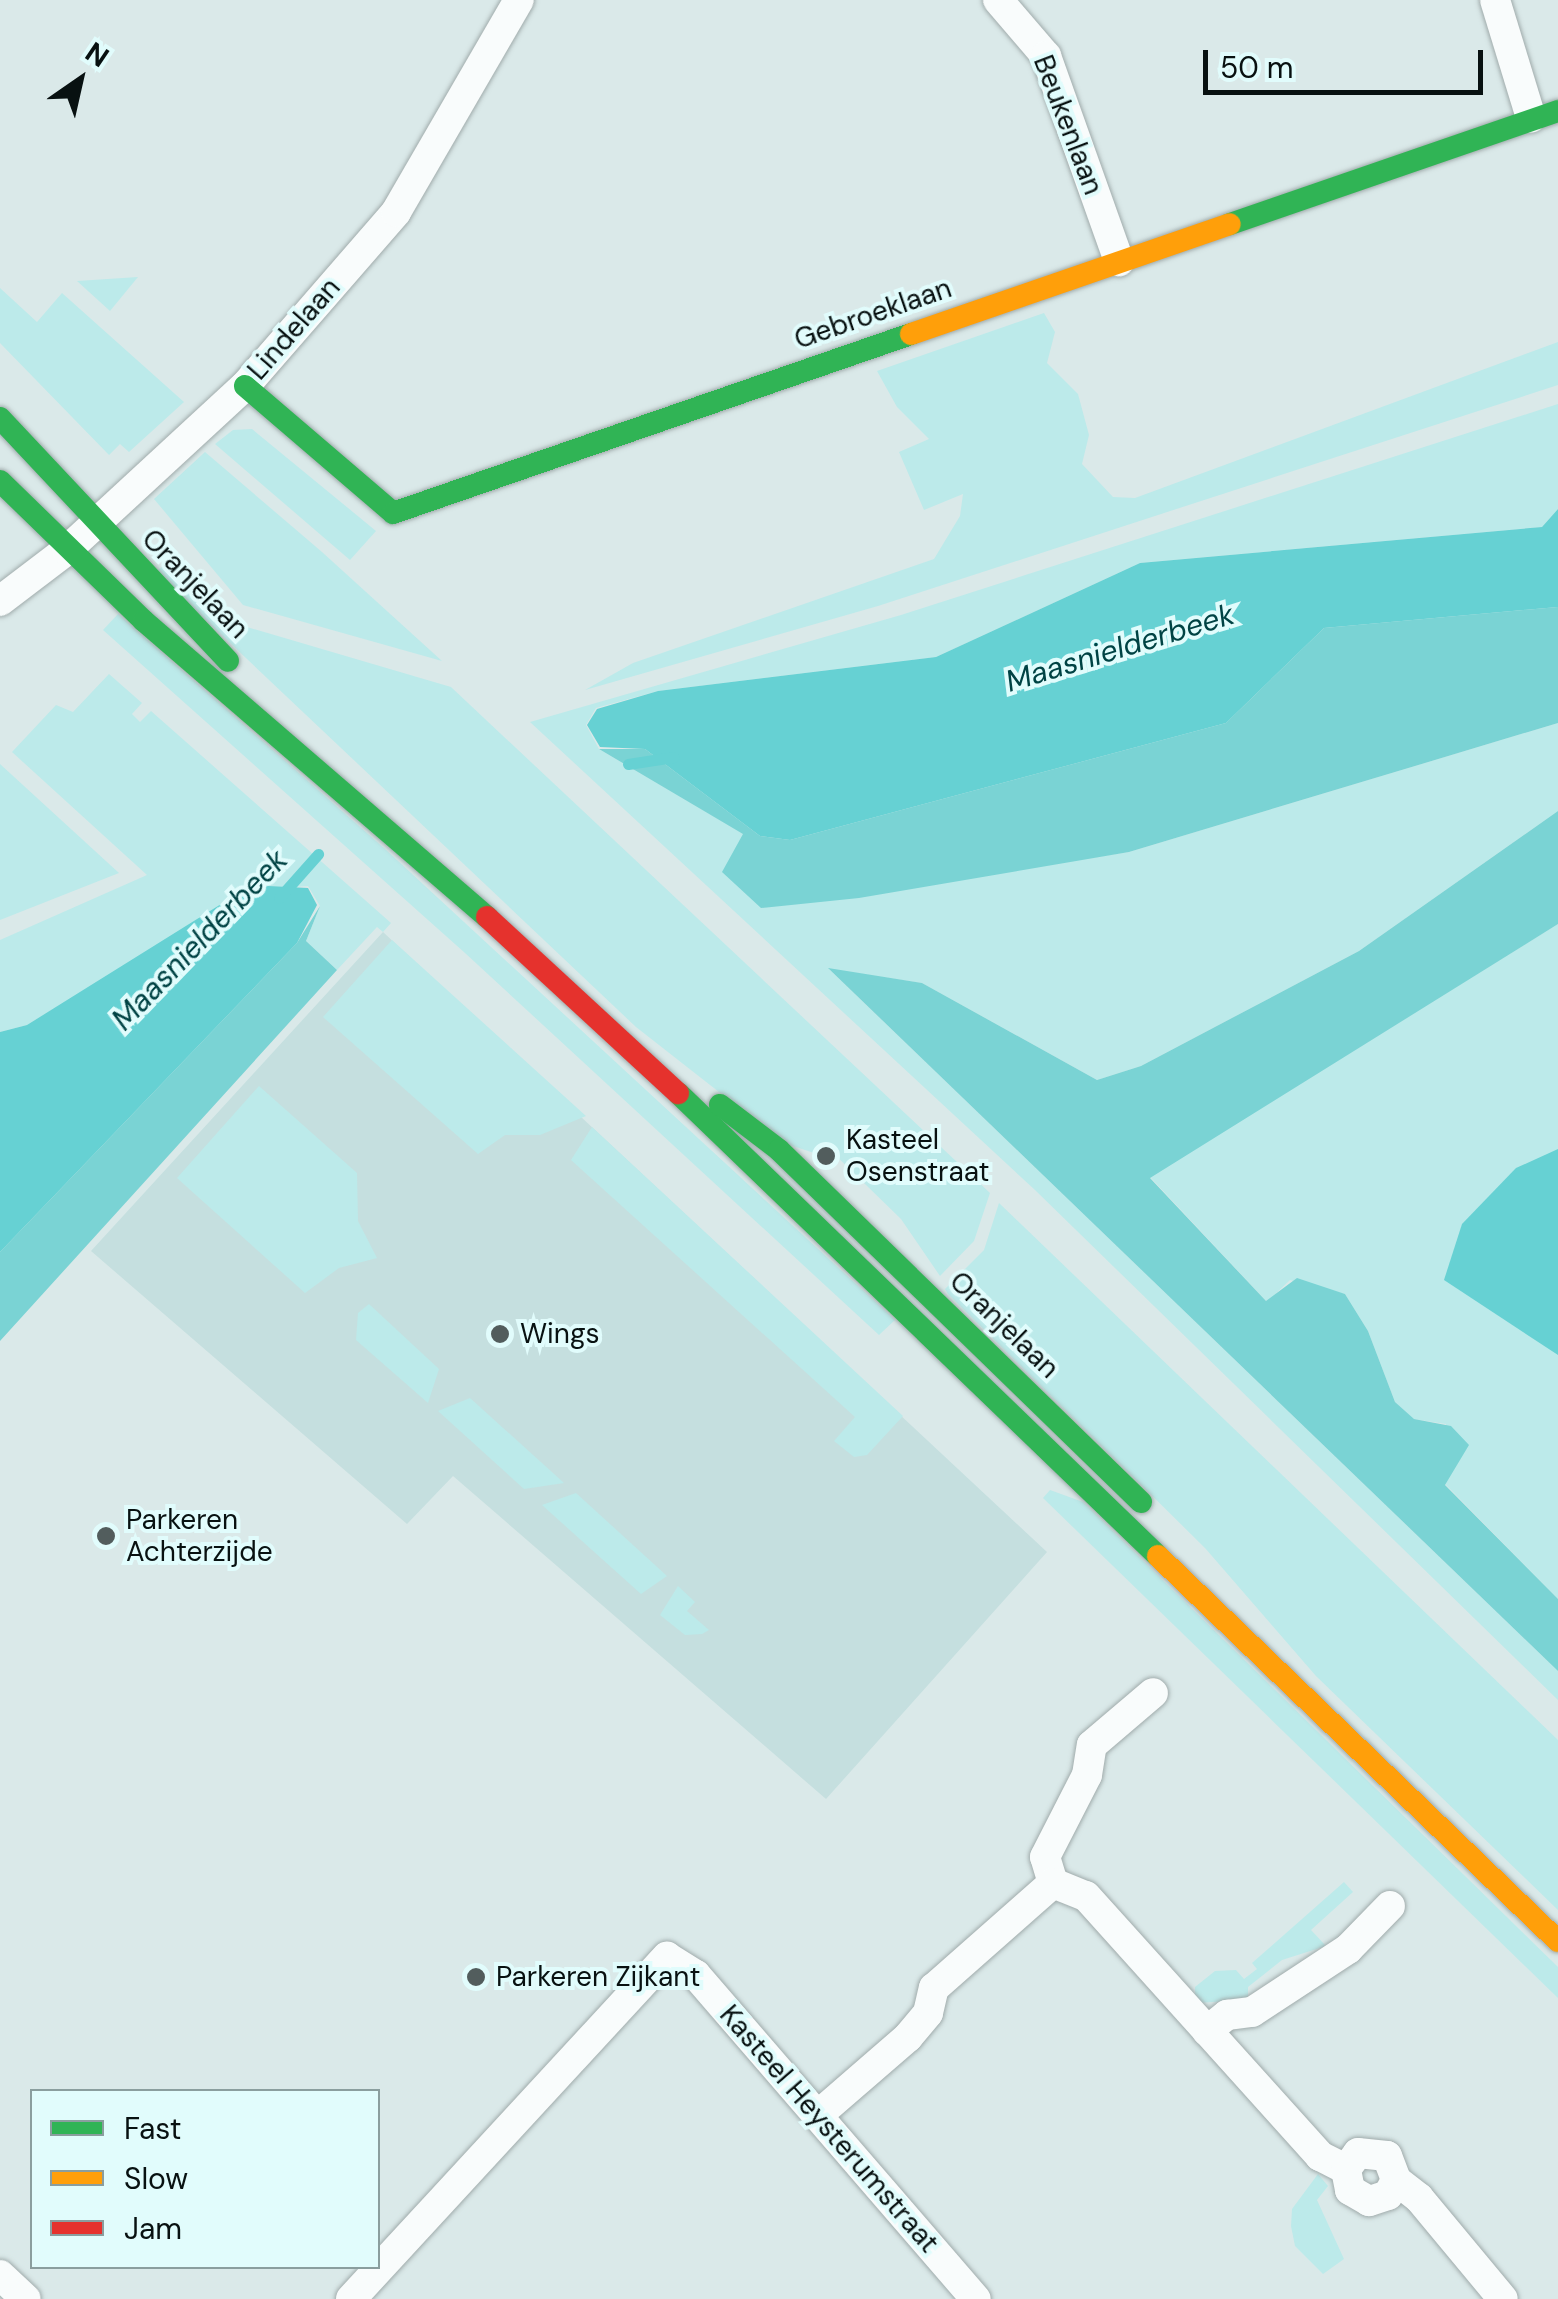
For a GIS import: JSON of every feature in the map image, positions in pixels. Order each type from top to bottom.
[{"type":"street","name":"Lindelaan","points":[[0,600],[67,550],[245,386],[396,212],[518,0]]},
{"type":"street","name":"Beukenlaan","points":[[998,0],[1046,56],[1119,260]]},
{"type":"street","points":[[1495,0],[1545,115]]},
{"type":"street","name":"Gebroeklaan","points":[[245,386],[392,513],[1545,115]]},
{"type":"street","name":"Oranjelaan","points":[[0,418],[347,790]]},
{"type":"street","name":"Oranjelaan","points":[[0,481],[67,550],[347,790],[612,1032],[1558,1940]]},
{"type":"street","name":"Oranjelaan","points":[[612,1032],[643,1047],[779,1150],[1163,1523]]},
{"type":"street","name":"Oranjelaan","points":[[1204,1566],[1315,1703]]},
{"type":"street","points":[[1052,1883],[1046,1857],[1087,1775],[1092,1745],[1153,1693]]},
{"type":"street","points":[[1052,1883],[1086,1896],[1320,2156],[1346,2169],[1358,2153],[1378,2151],[1393,2163],[1396,2180],[1418,2198],[1503,2299]]},
{"type":"street","points":[[818,2115],[908,2036],[928,2014],[934,1988],[1052,1883]]},
{"type":"street","points":[[1208,2031],[1226,2014],[1252,2012],[1348,1949],[1390,1906]]},
{"type":"street","name":"Kasteel Heysterumstraat","points":[[380,2267],[643,1975],[667,1956],[696,1975],[976,2299]]},
{"type":"street","name":"Kasteel Heysterumstraat","points":[[351,2299],[378,2269]]},
{"type":"street","points":[[0,2275],[26,2299]]},
{"type":"shaded area","points":[[138,277],[110,311],[77,281]]},
{"type":"shaded area","points":[[0,288],[37,322],[62,293],[184,402],[129,452],[120,444],[109,455],[0,343]]},
{"type":"shaded area","points":[[1044,313],[1055,332],[1047,363],[1078,394],[1089,435],[1082,464],[1113,497],[1135,498],[1558,342],[1558,385],[878,606],[585,690],[633,663],[934,559],[960,516],[963,494],[924,510],[899,452],[929,439],[897,407],[877,371]]},
{"type":"shaded area","points":[[1558,404],[1558,509],[1542,527],[1140,563],[936,657],[658,691],[596,708],[586,725],[599,749],[744,834],[761,908],[1129,852],[1558,723],[1558,811],[1359,951],[1141,1066],[1097,1080],[922,983],[829,969],[1558,1671],[1558,1700],[1035,1190],[530,722],[901,615]]},
{"type":"shaded area","points":[[252,429],[376,531],[350,560],[215,444],[233,430]]},
{"type":"shaded area","points":[[205,452],[442,661],[243,605],[154,499]]},
{"type":"shaded area","points":[[169,562],[230,622],[451,687],[990,1193],[974,1241],[940,1276],[901,1219],[828,1148],[820,1155],[784,1143],[636,1027],[155,572]]},
{"type":"shaded area","points":[[1558,607],[1558,723],[1129,852],[859,898],[761,908],[722,872],[743,834],[599,749],[645,749],[760,836],[790,840],[1226,723],[1324,628]]},
{"type":"shaded area","points":[[118,614],[384,848],[895,1320],[879,1335],[465,953],[103,630]]},
{"type":"shaded area","points":[[109,674],[142,703],[132,714],[140,722],[151,711],[391,923],[383,932],[377,927],[337,970],[306,941],[320,906],[308,886],[250,890],[27,1025],[0,1032],[0,940],[147,875],[12,752],[56,705],[73,712]]},
{"type":"shaded area","points":[[0,764],[119,873],[0,920]]},
{"type":"shaded area","points":[[1558,811],[1558,924],[1150,1178],[1266,1301],[1297,1278],[1345,1294],[1368,1331],[1395,1402],[1414,1419],[1451,1426],[1469,1445],[1445,1485],[1558,1599],[1558,1671],[828,968],[922,983],[1097,1080],[1141,1066],[1359,951]]},
{"type":"shaded area","points":[[320,906],[306,941],[337,970],[0,1341],[0,1252],[297,943]]},
{"type":"shaded area","points":[[1558,924],[1558,1599],[1445,1484],[1446,1424],[1413,1419],[1395,1402],[1368,1331],[1345,1294],[1290,1280],[1267,1302],[1150,1177]]},
{"type":"shaded area","name":"Wings","points":[[383,932],[1047,1552],[826,1799],[453,1476],[407,1524],[91,1251]]},
{"type":"shaded area","points":[[392,940],[586,1116],[540,1135],[505,1135],[478,1154],[323,1017]]},
{"type":"shaded area","points":[[259,1086],[357,1173],[358,1221],[377,1258],[339,1268],[305,1293],[177,1178]]},
{"type":"shaded area","points":[[592,1127],[903,1416],[867,1455],[854,1457],[834,1441],[855,1417],[571,1160]]},
{"type":"shaded area","points":[[999,1203],[1558,1740],[1558,1910],[1316,1676],[1205,1548],[948,1294],[945,1289],[984,1250]]},
{"type":"shaded area","points":[[369,1304],[439,1369],[428,1403],[356,1340],[358,1313]]},
{"type":"shaded area","points":[[470,1398],[564,1483],[524,1489],[438,1411]]},
{"type":"shaded area","points":[[1050,1490],[1083,1502],[1558,1967],[1558,1998],[1043,1498]]},
{"type":"shaded area","points":[[576,1493],[667,1576],[641,1594],[542,1505]]},
{"type":"shaded area","points":[[678,1586],[695,1602],[687,1611],[709,1630],[685,1635],[660,1615]]},
{"type":"shaded area","points":[[1344,1882],[1353,1892],[1311,1930],[1326,1946],[1282,1960],[1248,1987],[1248,2000],[1195,2003],[1195,1987],[1215,1971],[1236,1970],[1244,1979],[1257,1969],[1252,1963]]},
{"type":"shaded area","points":[[1318,2174],[1328,2186],[1317,2200],[1344,2259],[1323,2274],[1295,2246],[1291,2226],[1292,2209]]},
{"type":"water","points":[[1558,509],[1558,607],[1324,628],[1226,723],[790,840],[760,836],[645,749],[600,747],[587,725],[597,709],[658,691],[936,657],[1140,563],[1542,527]]},
{"type":"water","points":[[268,886],[308,888],[317,905],[297,943],[0,1252],[0,1032],[27,1025],[234,896]]},
{"type":"water","points":[[1558,1149],[1558,1355],[1444,1280],[1462,1224],[1516,1168]]},
{"type":"waterway","name":"Maasnielderbeek","points":[[628,764],[673,757]]},
{"type":"waterway","name":"Maasnielderbeek","points":[[279,898],[318,854]]},
{"type":"traffic: fast","points":[[1230,224],[1558,111]]},
{"type":"traffic: fast","points":[[245,386],[393,513],[911,334]]},
{"type":"traffic: fast","points":[[0,418],[228,661]]},
{"type":"traffic: fast","points":[[0,481],[144,621],[487,917]]},
{"type":"traffic: fast","points":[[678,1093],[1158,1556]]},
{"type":"traffic: fast","points":[[720,1105],[779,1150],[1141,1502]]},
{"type":"traffic: slow","points":[[911,334],[1230,224]]},
{"type":"traffic: slow","points":[[1158,1556],[1558,1941]]},
{"type":"traffic: jam","points":[[487,917],[678,1093]]},
{"type":"place","name":"Kasteel Osenstraat","points":[[826,1156]]},
{"type":"place","name":"Wings","points":[[500,1334]]},
{"type":"place","name":"Parkeren Achterzijde","points":[[106,1536]]},
{"type":"place","name":"Parkeren Zijkant","points":[[476,1977]]}]
